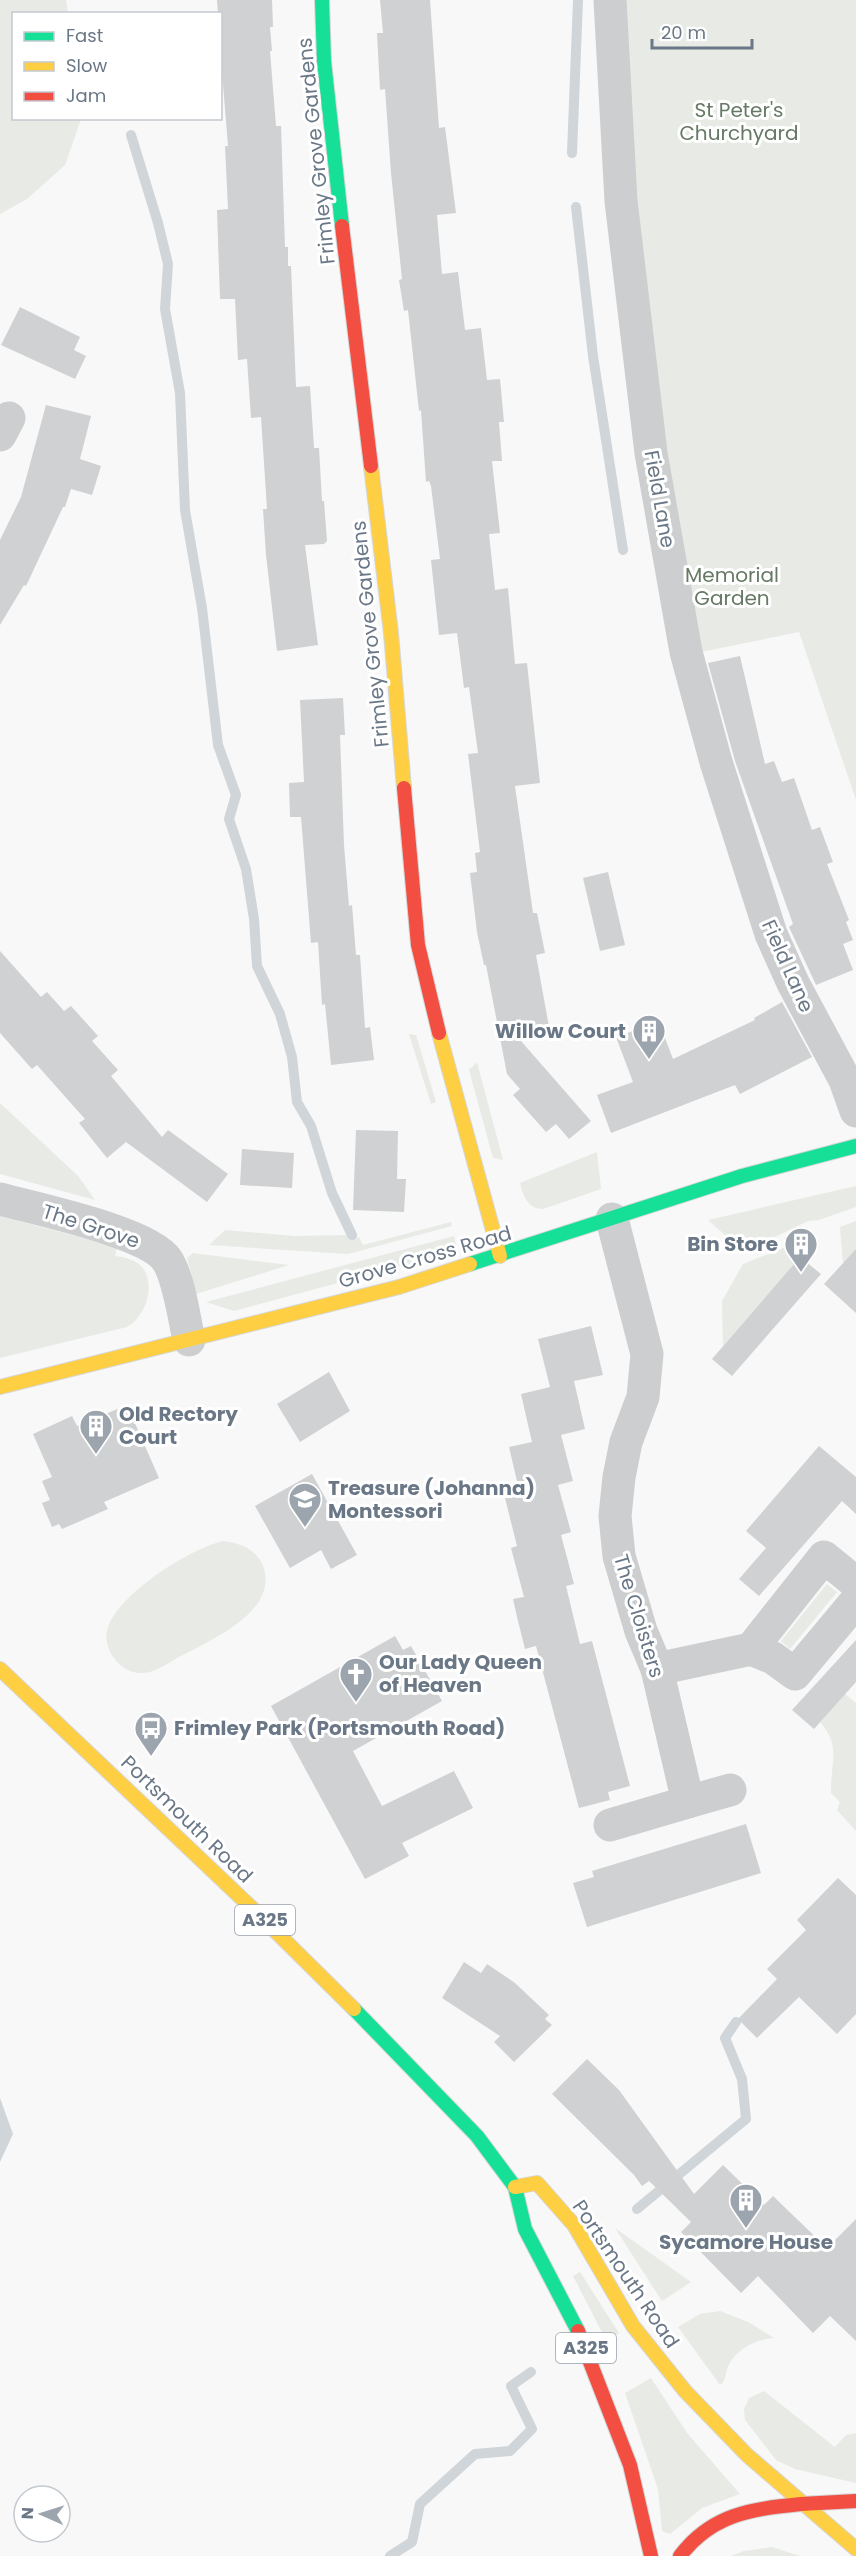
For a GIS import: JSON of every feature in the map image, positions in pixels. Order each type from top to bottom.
[{"type":"main road","name":"Frimley Grove Gardens","points":[[322,0],[324,61],[393,655],[418,945],[436,1022],[500,1256]]},
{"type":"main road","name":"Grove Cross Road","points":[[0,1387],[399,1287],[742,1176],[856,1146]]},
{"type":"main road","name":"Portsmouth Road","points":[[0,1668],[246,1902],[393,2047],[477,2136],[514,2187],[525,2229],[572,2319],[610,2410],[630,2465],[651,2556]]},
{"type":"main road","name":"Portsmouth Road","points":[[514,2187],[537,2183],[576,2229],[641,2337],[732,2442],[801,2504]]},
{"type":"main road","points":[[680,2556],[706,2528],[736,2512],[801,2504],[856,2501]]},
{"type":"main road","name":"A325","points":[[801,2504],[832,2526],[856,2549]]},
{"type":"street","name":"Field Lane","points":[[610,0],[621,201],[651,453],[686,652],[716,762],[771,934],[793,983],[845,1080],[856,1111]]},
{"type":"street","name":"The Grove","points":[[0,1199],[123,1233],[156,1248],[168,1260],[174,1276],[189,1340]]},
{"type":"street","name":"The Cloisters","points":[[612,1219],[646,1354],[643,1398],[626,1442],[619,1477],[615,1516],[618,1556],[641,1631],[657,1669],[688,1802]]},
{"type":"street","points":[[751,1649],[824,1557],[856,1583]]},
{"type":"street","points":[[657,1669],[751,1649],[773,1658],[795,1674],[856,1601]]},
{"type":"street","points":[[610,1825],[730,1790]]},
{"type":"green space","points":[[0,0],[66,0],[68,12],[12,12],[12,120],[81,120],[65,165],[27,199],[0,214]]},
{"type":"green space","name":"St Peter's Churchyard","points":[[615,0],[856,0],[856,800],[799,632],[691,654],[654,430]]},
{"type":"green space","points":[[409,1034],[416,1035],[436,1102],[431,1104]]},
{"type":"green space","points":[[477,1062],[503,1160],[493,1158],[469,1070]]},
{"type":"green space","points":[[0,1103],[78,1176],[95,1200],[0,1174]]},
{"type":"green space","points":[[597,1152],[601,1189],[543,1209],[534,1207],[527,1201],[520,1183]]},
{"type":"green space","points":[[856,1186],[856,1207],[819,1220],[808,1221],[744,1252],[708,1220]]},
{"type":"green space","points":[[0,1216],[117,1247],[115,1256],[135,1262],[146,1273],[149,1290],[139,1316],[127,1327],[0,1358]]},
{"type":"green space","points":[[856,1221],[856,1249],[843,1264],[840,1227]]},
{"type":"green space","points":[[451,1222],[452,1226],[348,1254],[209,1245],[225,1230],[294,1236],[349,1235],[352,1239],[359,1237],[363,1245]]},
{"type":"green space","points":[[454,1236],[457,1249],[449,1253],[234,1311],[206,1302]]},
{"type":"green space","points":[[788,1246],[800,1257],[723,1346],[722,1301],[743,1264]]},
{"type":"green space","points":[[193,1253],[289,1265],[196,1294],[187,1258]]},
{"type":"green space","points":[[223,1541],[235,1543],[252,1551],[263,1566],[265,1582],[261,1597],[251,1611],[222,1634],[154,1671],[139,1673],[124,1668],[113,1657],[107,1642],[108,1627],[115,1614],[126,1600],[157,1574],[192,1553]]},
{"type":"green space","points":[[827,1584],[837,1592],[790,1649],[781,1641]]},
{"type":"green space","points":[[845,1694],[856,1703],[856,1831],[837,1810],[840,1802],[831,1793],[833,1748],[827,1731],[820,1722]]},
{"type":"green space","points":[[615,2228],[691,2282],[662,2301]]},
{"type":"green space","points":[[580,2272],[619,2333],[606,2340],[573,2276]]},
{"type":"green space","points":[[720,2311],[748,2322],[774,2338],[753,2343],[740,2351],[730,2362],[720,2385],[678,2327],[700,2314]]},
{"type":"green space","points":[[651,2378],[687,2433],[740,2494],[702,2508],[670,2534],[662,2531],[658,2489],[625,2393]]},
{"type":"green space","points":[[764,2391],[835,2447],[846,2435],[856,2433],[856,2483],[795,2469],[776,2460],[745,2420],[744,2409],[749,2398]]},
{"type":"green space","points":[[772,2547],[800,2556],[731,2556],[744,2551]]},
{"type":"shaded area","points":[[0,2098],[13,2134],[0,2162]]},
{"type":"building","points":[[217,0],[272,0],[273,27],[270,27],[272,51],[270,51],[276,126],[281,126],[285,247],[288,247],[288,266],[291,266],[296,387],[310,386],[314,448],[319,448],[322,501],[324,501],[327,541],[324,544],[305,545],[318,645],[277,651],[266,555],[263,509],[267,509],[261,417],[251,418],[247,359],[238,360],[235,299],[220,299],[217,210],[228,209],[225,146],[228,146],[222,72],[222,12],[218,12]]},
{"type":"building","points":[[380,0],[430,0],[439,128],[445,127],[456,213],[437,215],[442,274],[458,272],[465,330],[481,328],[487,380],[500,379],[504,422],[499,422],[502,461],[492,461],[500,533],[489,534],[495,590],[508,588],[515,664],[527,663],[540,783],[515,786],[533,913],[537,913],[545,953],[536,955],[549,1027],[514,1033],[591,1121],[569,1139],[556,1124],[546,1132],[513,1095],[520,1089],[507,1074],[486,965],[484,965],[477,932],[470,873],[477,872],[475,853],[480,852],[468,754],[478,753],[469,687],[464,688],[457,633],[439,635],[431,560],[440,559],[431,486],[429,481],[426,482],[421,410],[419,411],[408,310],[404,311],[399,280],[402,279],[385,89],[380,90],[377,33],[383,33]]},
{"type":"building","points":[[20,307],[80,337],[74,350],[86,356],[75,379],[1,345]]},
{"type":"building","points":[[46,405],[91,416],[80,459],[101,466],[92,495],[71,489],[65,507],[26,586],[24,585],[0,625],[0,540],[21,497]]},
{"type":"building","points":[[740,656],[765,764],[774,761],[782,782],[794,778],[812,830],[820,827],[833,862],[827,864],[849,920],[846,922],[853,940],[843,944],[853,970],[816,985],[789,927],[793,924],[735,761],[708,663]]},
{"type":"building","points":[[343,698],[345,735],[340,735],[349,906],[352,905],[356,955],[360,955],[365,1028],[370,1027],[374,1060],[331,1065],[325,1004],[322,1005],[318,942],[311,943],[301,817],[290,817],[289,783],[304,782],[300,700]]},
{"type":"building","points":[[608,872],[625,945],[600,951],[583,878]]},
{"type":"building","points":[[0,951],[41,997],[47,992],[64,1011],[71,1006],[98,1036],[92,1041],[118,1070],[111,1076],[162,1137],[168,1130],[228,1174],[207,1202],[126,1142],[107,1158],[79,1123],[85,1119],[37,1065],[32,1069],[0,1033]]},
{"type":"building","points":[[782,1002],[812,1057],[740,1094],[735,1085],[611,1133],[597,1095],[633,1082],[616,1037],[659,1022],[673,1059],[755,1020],[754,1018]]},
{"type":"building","points":[[356,1130],[398,1131],[397,1179],[406,1179],[404,1212],[353,1210]]},
{"type":"building","points":[[242,1149],[294,1153],[292,1188],[240,1185]]},
{"type":"building","points":[[856,1249],[856,1313],[824,1284]]},
{"type":"building","points":[[800,1257],[821,1274],[732,1376],[712,1359]]},
{"type":"building","points":[[591,1326],[603,1375],[574,1381],[585,1429],[561,1435],[573,1481],[558,1485],[571,1532],[561,1535],[574,1584],[566,1586],[580,1644],[592,1641],[630,1786],[608,1792],[610,1800],[579,1808],[536,1646],[525,1649],[518,1621],[513,1599],[524,1597],[511,1548],[517,1546],[505,1498],[520,1494],[509,1447],[532,1442],[521,1394],[550,1387],[538,1339]]},
{"type":"building","points":[[329,1372],[350,1411],[300,1442],[277,1404]]},
{"type":"building","name":"Old Rectory Court","points":[[127,1405],[159,1478],[104,1502],[108,1509],[62,1529],[59,1524],[52,1527],[42,1503],[50,1500],[42,1481],[52,1477],[33,1434],[72,1416],[77,1426]]},
{"type":"building","points":[[819,1446],[856,1477],[856,1514],[842,1501],[759,1596],[739,1579],[766,1548],[746,1531]]},
{"type":"building","name":"Treasure (Johanna) Montessori","points":[[312,1474],[357,1555],[331,1569],[321,1550],[290,1568],[255,1506]]},
{"type":"building","points":[[395,1636],[403,1650],[411,1646],[442,1701],[353,1751],[382,1806],[454,1771],[473,1808],[402,1843],[409,1856],[365,1879],[271,1706]]},
{"type":"building","points":[[856,1640],[856,1682],[814,1729],[792,1710]]},
{"type":"building","points":[[746,1824],[761,1873],[587,1927],[573,1883],[594,1877],[592,1871]]},
{"type":"building","points":[[838,1878],[856,1895],[856,2014],[837,2034],[799,1997],[757,2038],[738,2019],[777,1979],[767,1969],[806,1930],[797,1920]]},
{"type":"building","points":[[464,1962],[481,1973],[487,1964],[515,1983],[549,2015],[545,2019],[552,2025],[514,2062],[494,2042],[500,2036],[442,1998]]},
{"type":"building","points":[[587,2059],[619,2090],[694,2194],[723,2165],[764,2205],[773,2196],[827,2248],[856,2219],[856,2341],[830,2316],[813,2333],[758,2276],[741,2293],[681,2232],[691,2222],[649,2181],[642,2186],[634,2175],[552,2094]]},
{"type":"waterway","points":[[572,153],[578,0]]},
{"type":"waterway","points":[[131,135],[168,264],[165,309],[180,393],[185,510],[202,608],[218,745],[236,795],[229,819],[246,869],[254,919],[257,966],[280,1014],[292,1057],[297,1102],[311,1126],[332,1193],[352,1235]]},
{"type":"waterway","points":[[576,207],[593,356],[623,550]]},
{"type":"waterway","points":[[637,2209],[746,2119],[742,2079],[725,2038],[736,2022]]},
{"type":"waterway","points":[[390,2556],[412,2542],[420,2504],[475,2454],[510,2451],[532,2429],[511,2386],[531,2372]]},
{"type":"traffic: fast","points":[[322,0],[324,61],[342,226]]},
{"type":"traffic: fast","points":[[470,1264],[742,1176],[856,1146]]},
{"type":"traffic: fast","points":[[354,2009],[477,2136],[515,2187],[525,2229],[578,2331]]},
{"type":"traffic: slow","points":[[371,466],[391,633],[404,788]]},
{"type":"traffic: slow","points":[[439,1033],[500,1256]]},
{"type":"traffic: slow","points":[[0,1387],[399,1287],[470,1264]]},
{"type":"traffic: slow","points":[[0,1669],[255,1911],[354,2009]]},
{"type":"traffic: slow","points":[[515,2187],[537,2183],[574,2225],[633,2326],[685,2391],[747,2455],[856,2549]]},
{"type":"traffic: jam","points":[[342,226],[371,466]]},
{"type":"traffic: jam","points":[[404,788],[418,945],[439,1033]]},
{"type":"traffic: jam","points":[[578,2331],[630,2465],[651,2556]]},
{"type":"traffic: jam","points":[[801,2504],[856,2501]]},
{"type":"traffic: jam","points":[[680,2556],[692,2542],[719,2522],[766,2508],[801,2504]]},
{"type":"place","name":"Willow Court","points":[[649,1060]]},
{"type":"place","name":"Bin Store","points":[[801,1273]]},
{"type":"place","name":"Old Rectory Court","points":[[96,1455]]},
{"type":"place","name":"Treasure (Johanna) Montessori","points":[[305,1528]]},
{"type":"place","name":"Our Lady Queen of Heaven","points":[[356,1703]]},
{"type":"place","name":"Frimley Park (Portsmouth Road)","points":[[151,1757]]},
{"type":"place","name":"Sycamore House","points":[[746,2229]]},
{"type":"park label","name":"Memorial Garden","points":[[732,586]]}]
